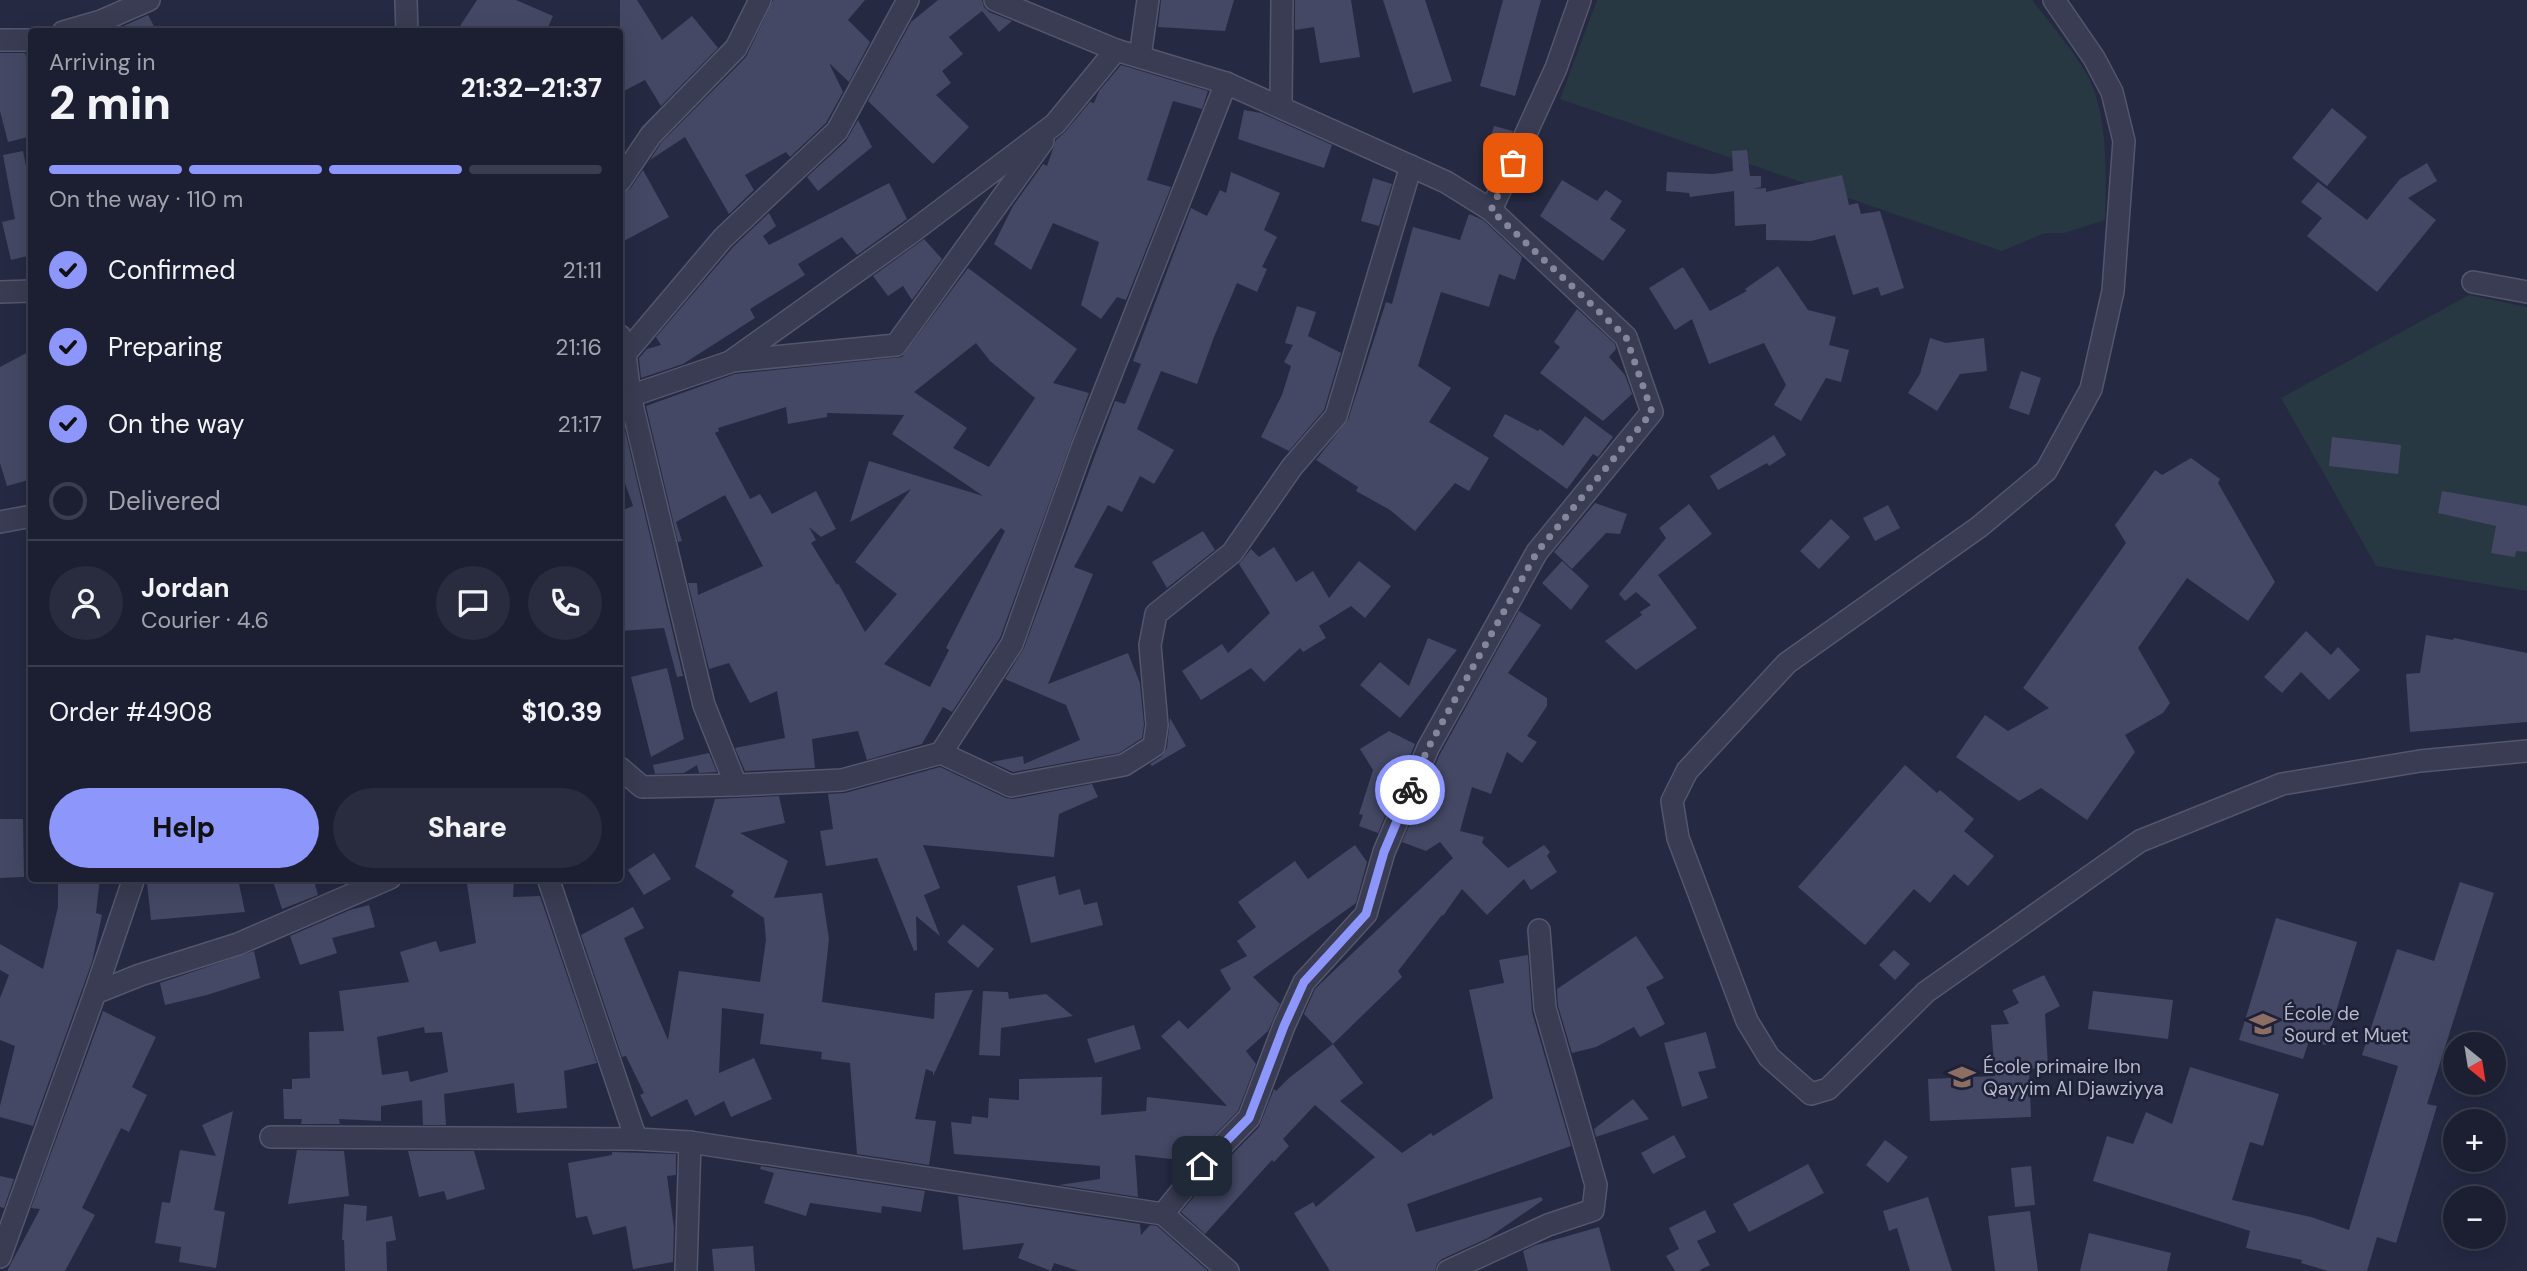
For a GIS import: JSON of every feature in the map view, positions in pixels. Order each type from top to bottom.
[{"type":"street","points":[[77,28],[149,0]]},
{"type":"street","points":[[406,0],[407,28]]},
{"type":"street","points":[[623,177],[651,135],[736,48],[760,0]]},
{"type":"street","points":[[623,346],[723,237],[837,131],[908,0]]},
{"type":"street","points":[[995,0],[1018,4],[1116,50],[1226,83],[1446,182],[1491,210],[1626,337],[1652,412],[1537,552],[1428,748],[1384,852],[1366,914],[1304,982],[1249,1118],[1202,1166],[1163,1214]]},
{"type":"street","points":[[1139,57],[1148,0]]},
{"type":"street","points":[[1281,107],[1282,0]]},
{"type":"street","points":[[1491,210],[1556,68],[1580,0]]},
{"type":"street","points":[[2054,0],[2094,58],[2112,92],[2124,141],[2113,291],[2091,388],[2046,471],[1979,527],[1787,663],[1687,771],[1672,801],[1678,838],[1747,1021],[1769,1057],[1811,1094],[1828,1089],[1926,992],[2140,841],[2282,784],[2420,761],[2527,751]]},
{"type":"street","points":[[0,40],[28,40]]},
{"type":"street","points":[[630,396],[730,362],[896,345],[1055,124],[1116,50]]},
{"type":"street","points":[[941,753],[1012,644],[1082,448],[1226,83]]},
{"type":"street","points":[[730,362],[908,235],[1055,124]]},
{"type":"street","points":[[623,770],[642,786],[842,780],[941,753],[1011,786],[1124,765],[1154,746],[1157,725],[1150,645],[1156,614],[1232,553],[1292,467],[1336,415],[1411,166]]},
{"type":"street","points":[[2473,282],[2527,292]]},
{"type":"street","points":[[0,292],[28,291]]},
{"type":"street","points":[[623,359],[704,705],[736,785]]},
{"type":"street","points":[[0,522],[28,517]]},
{"type":"street","points":[[0,1258],[133,882]]},
{"type":"street","points":[[95,993],[140,975],[238,944],[381,882]]},
{"type":"street","points":[[549,882],[636,1139]]},
{"type":"street","points":[[1448,1271],[1548,1225],[1593,1210],[1596,1185],[1545,1008],[1539,930]]},
{"type":"street","points":[[271,1137],[636,1139],[690,1142],[1163,1214],[1228,1271]]},
{"type":"street","points":[[686,1271],[690,1142]]},
{"type":"shaded area","points":[[1597,0],[2032,0],[2075,56],[2094,90],[2104,138],[2105,220],[2064,233],[2045,233],[2002,251],[1560,99]]},
{"type":"shaded area","points":[[2469,295],[2527,307],[2527,591],[2376,566],[2281,398]]},
{"type":"building","points":[[477,0],[516,0],[553,16],[548,28],[459,28]]},
{"type":"building","points":[[620,0],[637,0],[662,40],[692,16],[718,48],[661,106],[645,80],[623,91],[623,28],[620,28]]},
{"type":"building","points":[[773,0],[865,0],[848,20],[870,42],[849,82],[829,63],[843,92],[826,123],[790,157],[786,152],[745,175],[754,190],[729,214],[685,137],[650,160],[661,143],[746,57]]},
{"type":"building","points":[[938,0],[982,0],[989,12],[1012,21],[999,32],[982,11],[949,37],[963,54],[942,71],[951,83],[936,95],[969,127],[933,164],[868,101],[911,22]]},
{"type":"building","points":[[1161,0],[1234,0],[1225,31],[1158,27]]},
{"type":"building","points":[[1295,0],[1351,0],[1360,57],[1320,63],[1314,27],[1295,30]]},
{"type":"building","points":[[1383,0],[1425,0],[1452,81],[1413,93]]},
{"type":"building","points":[[1503,0],[1541,0],[1515,96],[1480,86]]},
{"type":"building","points":[[148,15],[155,28],[119,28]]},
{"type":"building","points":[[0,53],[25,53],[28,65],[28,137],[8,142],[0,111]]},
{"type":"building","points":[[1121,65],[1208,91],[1202,109],[1173,101],[1147,180],[1171,187],[1126,300],[1117,297],[1101,319],[1081,305],[1099,242],[1053,223],[1031,270],[994,244],[1013,206],[1043,164],[1047,166],[1056,140],[1090,102],[1094,103],[1099,91]]},
{"type":"building","points":[[2332,108],[2367,137],[2327,186],[2292,158]]},
{"type":"building","points":[[1244,110],[1261,113],[1332,145],[1324,168],[1238,139]]},
{"type":"building","points":[[858,120],[872,147],[818,191],[807,177],[846,141]]},
{"type":"building","points":[[1494,126],[1513,131],[1501,157],[1486,153]]},
{"type":"building","points":[[1747,150],[1750,176],[1761,176],[1761,187],[1752,189],[1766,188],[1766,192],[1842,175],[1849,205],[1858,203],[1861,214],[1880,211],[1904,288],[1881,296],[1878,287],[1853,295],[1835,235],[1811,241],[1766,240],[1766,224],[1735,226],[1734,191],[1690,197],[1689,193],[1666,191],[1667,172],[1713,174],[1733,171],[1732,151]]},
{"type":"building","points":[[23,151],[28,177],[28,256],[11,260],[2,222],[15,219],[3,155]]},
{"type":"building","points":[[2427,163],[2437,181],[2408,198],[2436,220],[2377,292],[2307,236],[2322,218],[2301,202],[2318,182],[2367,220],[2400,179]]},
{"type":"building","points":[[643,170],[669,217],[623,241],[623,192],[630,189]]},
{"type":"building","points":[[1231,172],[1280,193],[1264,230],[1277,237],[1262,267],[1267,269],[1257,292],[1237,283],[1197,384],[1161,371],[1137,429],[1174,450],[1154,484],[1140,476],[1122,512],[1108,505],[1074,567],[1093,574],[1048,684],[1128,653],[1140,683],[1144,725],[1142,738],[1119,753],[1013,772],[991,762],[1023,756],[1024,764],[1080,740],[1066,705],[1005,679],[1024,648],[1115,401],[1125,404],[1141,364],[1133,361],[1191,208],[1207,216],[1220,190],[1226,193]]},
{"type":"building","points":[[1373,178],[1392,184],[1379,226],[1361,221]]},
{"type":"building","points":[[1562,180],[1597,201],[1606,190],[1622,201],[1610,219],[1626,230],[1603,261],[1540,216]]},
{"type":"building","points":[[889,183],[907,219],[857,255],[842,237],[798,264],[805,275],[750,309],[755,318],[683,364],[641,378],[639,358],[647,349],[661,345],[656,337],[733,247],[769,213],[776,226],[763,236],[769,245]]},
{"type":"building","points":[[1469,214],[1483,220],[1522,257],[1515,280],[1499,274],[1489,307],[1441,292],[1418,366],[1451,388],[1429,422],[1489,458],[1469,491],[1455,483],[1415,531],[1390,510],[1356,491],[1358,487],[1316,460],[1348,420],[1386,302],[1392,304],[1413,227],[1460,240]]},
{"type":"building","points":[[924,239],[942,259],[912,300],[903,286],[888,296],[873,276]]},
{"type":"building","points":[[1778,266],[1808,310],[1836,317],[1829,345],[1849,350],[1841,382],[1826,378],[1801,421],[1774,405],[1786,385],[1764,343],[1709,364],[1692,319],[1675,330],[1649,288],[1683,267],[1710,311],[1747,291],[1745,289]]},
{"type":"building","points":[[968,268],[1077,349],[1053,383],[1089,393],[1000,638],[952,712],[943,707],[922,744],[867,760],[858,731],[812,739],[815,768],[745,771],[735,748],[785,738],[777,691],[750,703],[729,663],[709,669],[688,583],[697,583],[698,595],[763,566],[725,495],[676,522],[682,541],[678,542],[646,406],[735,374],[902,357]],"holes":[[[976,343],[990,361],[1035,398],[989,467],[953,448],[967,428],[914,392]],[[786,407],[788,424],[827,417],[827,413],[904,415],[892,434],[983,496],[869,461],[850,522],[911,489],[855,562],[897,594],[865,632],[838,583],[837,585],[811,543],[816,540],[809,527],[821,537],[836,529],[816,491],[772,514],[760,494],[750,499],[715,433],[719,431],[718,428]],[[1001,528],[1005,531],[946,648],[949,650],[930,687],[884,664]]]},
{"type":"building","points":[[1297,306],[1316,312],[1308,336],[1341,353],[1324,410],[1289,451],[1261,437],[1282,395],[1291,366],[1284,362],[1293,345],[1285,343]]},
{"type":"building","points":[[1577,309],[1615,344],[1616,349],[1609,357],[1625,375],[1632,394],[1603,421],[1540,373],[1560,347],[1554,342]]},
{"type":"building","points":[[1930,338],[1946,343],[1984,338],[1987,371],[1960,374],[1937,411],[1908,393],[1920,374]]},
{"type":"building","points":[[28,352],[28,480],[7,486],[0,463],[0,367]]},
{"type":"building","points":[[2021,371],[2041,378],[2029,415],[2009,408]]},
{"type":"building","points":[[1505,414],[1538,431],[1540,429],[1563,446],[1585,416],[1613,437],[1598,457],[1593,454],[1567,489],[1493,436]]},
{"type":"building","points":[[623,422],[683,676],[677,677],[664,628],[623,631],[623,510],[633,506],[623,478]]},
{"type":"building","points":[[1774,435],[1786,455],[1718,490],[1710,476]]},
{"type":"building","points":[[2332,437],[2401,445],[2398,474],[2329,466]]},
{"type":"building","points":[[2191,458],[2220,479],[2218,483],[2275,582],[2248,621],[2187,578],[2138,648],[2170,703],[2163,713],[2125,735],[2135,752],[2087,820],[2041,788],[2019,801],[1956,757],[1985,715],[2008,731],[2049,708],[2023,688],[2126,543],[2115,525],[2155,470],[2162,475]]},
{"type":"building","points":[[2442,491],[2527,506],[2527,552],[2516,551],[2515,557],[2491,553],[2496,526],[2438,513]]},
{"type":"building","points":[[1595,503],[1627,514],[1620,534],[1606,533],[1572,569],[1554,552]]},
{"type":"building","points":[[1689,504],[1712,534],[1658,575],[1697,628],[1636,670],[1605,641],[1642,615],[1640,612],[1651,605],[1636,592],[1625,601],[1619,594],[1666,538],[1659,528]]},
{"type":"building","points":[[1888,505],[1900,528],[1875,541],[1863,518]]},
{"type":"building","points":[[1831,519],[1850,537],[1819,569],[1800,551]]},
{"type":"building","points":[[1203,531],[1215,550],[1167,588],[1152,562]]},
{"type":"building","points":[[1274,547],[1296,582],[1313,571],[1329,598],[1359,561],[1391,586],[1365,618],[1351,606],[1319,626],[1326,638],[1303,652],[1300,648],[1264,682],[1251,668],[1201,700],[1182,671],[1222,644],[1228,653],[1270,613],[1239,564],[1251,549],[1259,557]]},
{"type":"building","points":[[1562,561],[1589,586],[1571,610],[1542,583]]},
{"type":"building","points":[[1519,611],[1541,625],[1508,673],[1547,698],[1547,706],[1527,736],[1537,742],[1522,763],[1507,752],[1491,794],[1472,787],[1460,831],[1484,837],[1482,843],[1508,868],[1544,845],[1550,852],[1547,856],[1557,872],[1531,890],[1524,879],[1487,915],[1462,889],[1398,971],[1402,977],[1333,1044],[1304,1014],[1315,989],[1453,858],[1440,842],[1426,851],[1402,842],[1440,754]]},
{"type":"building","points":[[2306,631],[2331,655],[2338,647],[2360,670],[2329,700],[2301,672],[2282,693],[2264,677]]},
{"type":"building","points":[[2426,635],[2527,653],[2527,722],[2410,732],[2406,674],[2420,673]]},
{"type":"building","points":[[1428,638],[1457,650],[1400,718],[1360,685],[1380,662],[1409,686]]},
{"type":"building","points":[[667,668],[684,739],[651,757],[631,677]]},
{"type":"building","points":[[1170,718],[1186,746],[1152,766],[1150,764],[1161,757],[1167,748]]},
{"type":"building","points":[[1389,731],[1415,744],[1378,833],[1359,826],[1363,815],[1359,814],[1373,770],[1360,749]]},
{"type":"building","points":[[709,753],[717,772],[699,773],[697,765],[684,773],[655,774],[653,765]]},
{"type":"building","points":[[1905,765],[1937,793],[1940,790],[1974,819],[1964,831],[1994,856],[1968,886],[1954,874],[1930,903],[1914,889],[1865,945],[1798,887]]},
{"type":"building","points":[[940,767],[1006,798],[1013,799],[1092,784],[1098,797],[1059,814],[1054,857],[923,845],[940,888],[924,895],[940,936],[916,916],[917,950],[914,951],[877,858],[826,866],[820,831],[833,829],[828,794],[845,793]]},
{"type":"building","points":[[779,796],[785,823],[740,833],[788,861],[774,898],[822,893],[829,939],[822,1002],[934,1019],[935,993],[973,990],[933,1076],[933,1072],[926,1069],[915,1119],[936,1121],[929,1165],[857,1154],[850,1063],[821,1059],[822,1052],[760,1044],[764,1014],[722,1008],[719,1073],[754,1058],[772,1099],[731,1117],[724,1101],[695,1116],[687,1099],[651,1117],[640,1095],[644,1093],[626,1056],[622,1057],[581,935],[633,907],[644,928],[624,938],[668,1040],[679,971],[760,982],[766,940],[764,918],[731,896],[734,891],[695,867],[715,799]]},
{"type":"building","points":[[0,819],[23,819],[24,877],[0,878]]},
{"type":"building","points":[[1355,845],[1367,862],[1356,903],[1253,977],[1280,1004],[1268,1031],[1246,1051],[1256,1064],[1238,1111],[1189,1161],[1135,1155],[1138,1197],[1059,1185],[1100,1179],[1100,1166],[954,1154],[951,1122],[971,1124],[972,1116],[988,1118],[989,1098],[1019,1100],[1019,1079],[1102,1077],[1101,1115],[1146,1111],[1147,1097],[1227,1106],[1161,1036],[1179,1020],[1188,1029],[1231,989],[1220,970],[1247,956],[1237,941],[1256,927],[1238,902],[1295,861],[1308,879]]},
{"type":"building","points":[[654,853],[671,879],[644,895],[628,870]]},
{"type":"building","points":[[1055,876],[1059,895],[1080,889],[1084,905],[1097,902],[1103,925],[1031,943],[1017,886]]},
{"type":"building","points":[[58,882],[100,882],[96,913],[102,915],[92,962],[33,1126],[0,1117],[0,1106],[15,1046],[0,1040],[0,998],[9,975],[0,970],[0,944],[43,969],[58,907]]},
{"type":"building","points":[[239,882],[245,912],[151,920],[147,883]]},
{"type":"building","points":[[273,882],[314,882],[318,895],[282,909]]},
{"type":"building","points":[[467,882],[514,882],[513,897],[540,896],[597,1063],[564,1071],[567,1108],[517,1113],[514,1083],[444,1094],[446,1125],[423,1125],[422,1100],[381,1106],[381,1121],[339,1119],[340,1124],[301,1124],[302,1119],[284,1119],[283,1089],[292,1089],[292,1079],[310,1078],[309,1032],[344,1031],[339,991],[409,982],[400,952],[436,941],[440,952],[476,943]],"holes":[[[424,1027],[425,1033],[442,1032],[448,1072],[410,1082],[408,1071],[382,1075],[377,1037]]]},
{"type":"building","points":[[2460,882],[2494,893],[2450,1032],[2443,1032],[2443,1054],[2427,1104],[2437,1106],[2396,1243],[2377,1237],[2367,1271],[2328,1271],[2301,1263],[2302,1260],[2246,1248],[2250,1231],[2093,1181],[2107,1136],[2133,1144],[2146,1112],[2172,1124],[2190,1067],[2279,1094],[2263,1146],[2250,1142],[2232,1200],[2311,1217],[2349,1230],[2398,1066],[2362,1055],[2397,949],[2434,961]]},
{"type":"building","points":[[369,905],[375,927],[332,938],[337,953],[300,965],[290,936],[350,910]]},
{"type":"building","points":[[2276,918],[2357,942],[2326,1045],[2309,1041],[2303,1059],[2239,1040]]},
{"type":"building","points":[[963,924],[994,949],[978,968],[947,942]]},
{"type":"building","points":[[1636,936],[1664,978],[1646,987],[1665,1024],[1640,1037],[1634,1027],[1596,1047],[1572,1053],[1558,1006],[1557,989]]},
{"type":"building","points":[[1894,950],[1910,964],[1895,980],[1879,965]]},
{"type":"building","points":[[254,951],[260,978],[165,1005],[160,983]]},
{"type":"building","points":[[1528,955],[1532,1012],[1571,1146],[1407,1204],[1416,1232],[1541,1197],[1543,1200],[1488,1238],[1442,1259],[1435,1271],[1330,1271],[1294,1213],[1313,1202],[1316,1207],[1375,1157],[1315,1105],[1283,1139],[1289,1146],[1274,1162],[1272,1160],[1205,1234],[1181,1212],[1212,1175],[1259,1127],[1274,1089],[1276,1091],[1333,1044],[1363,1083],[1340,1101],[1402,1153],[1431,1133],[1433,1136],[1493,1098],[1469,990],[1504,983],[1499,960]]},
{"type":"building","points":[[2044,975],[2060,1006],[2045,1014],[2048,1067],[2029,1069],[2031,1117],[1930,1121],[1928,1079],[1995,1076],[1991,1025],[2009,1024],[2003,1011],[2019,1003],[2012,990]]},
{"type":"building","points":[[983,991],[1008,992],[1009,999],[1046,994],[1073,1016],[1001,1028],[1000,1056],[979,1055]]},
{"type":"building","points":[[2093,991],[2173,1000],[2168,1039],[2088,1029]]},
{"type":"building","points":[[103,1011],[156,1037],[132,1087],[147,1095],[129,1132],[121,1128],[82,1208],[95,1215],[65,1271],[7,1271],[40,1209],[31,1208]]},
{"type":"building","points":[[1134,1025],[1141,1049],[1095,1063],[1087,1039]]},
{"type":"building","points":[[1706,1032],[1716,1068],[1698,1072],[1708,1098],[1682,1107],[1664,1043]]},
{"type":"building","points":[[1633,1099],[1649,1119],[1596,1137],[1594,1129]]},
{"type":"building","points":[[233,1111],[214,1210],[225,1212],[216,1268],[179,1262],[181,1247],[155,1243],[162,1202],[170,1203],[180,1150],[216,1156],[202,1125]]},
{"type":"building","points":[[1674,1135],[1686,1157],[1653,1174],[1641,1153]]},
{"type":"building","points":[[1885,1140],[1908,1157],[1888,1183],[1866,1165]]},
{"type":"building","points":[[297,1150],[344,1151],[349,1196],[288,1204]]},
{"type":"building","points":[[408,1151],[474,1151],[485,1189],[447,1200],[444,1191],[419,1197]]},
{"type":"building","points":[[612,1152],[676,1154],[676,1175],[667,1176],[674,1228],[673,1262],[633,1269],[626,1226],[593,1235],[587,1216],[576,1218],[568,1163],[612,1155]]},
{"type":"building","points":[[1808,1164],[1824,1193],[1749,1232],[1733,1204]]},
{"type":"building","points":[[761,1166],[925,1191],[921,1212],[882,1206],[881,1213],[810,1203],[806,1216],[764,1203],[774,1173],[760,1169]]},
{"type":"building","points":[[2031,1166],[2035,1205],[2015,1207],[2011,1168]]},
{"type":"building","points":[[0,1176],[14,1179],[4,1208],[0,1207]]},
{"type":"building","points":[[958,1196],[1140,1224],[1141,1235],[1150,1225],[1157,1226],[1208,1271],[1079,1271],[1054,1263],[1051,1271],[1018,1258],[1024,1243],[963,1250]]},
{"type":"building","points":[[1928,1197],[1952,1271],[1910,1271],[1897,1228],[1889,1231],[1883,1211]]},
{"type":"building","points":[[344,1204],[367,1206],[366,1221],[392,1216],[396,1240],[386,1242],[387,1271],[345,1271],[342,1240]]},
{"type":"building","points":[[1705,1210],[1716,1232],[1697,1241],[1710,1265],[1698,1271],[1675,1271],[1666,1256],[1679,1249],[1669,1228]]},
{"type":"building","points":[[2030,1211],[2038,1271],[1995,1271],[1988,1216]]},
{"type":"building","points":[[1599,1227],[1611,1271],[1528,1271],[1523,1251]]},
{"type":"building","points":[[2089,1233],[2171,1253],[2167,1271],[2080,1271]]},
{"type":"building","points":[[753,1246],[755,1271],[714,1271],[712,1249]]},
{"type":"way so far","points":[[1410,790],[1428,748],[1537,552],[1652,412],[1626,337],[1491,210],[1513,163]]},
{"type":"place","name":"École de Sourd et Muet","points":[[2263,1024]]},
{"type":"place","name":"École primaire Ibn Qayyim Al Djawziyya","points":[[1962,1077]]},
{"type":"route","points":[[1202,1166],[1249,1118],[1304,982],[1366,914],[1384,852],[1410,790]]}]
